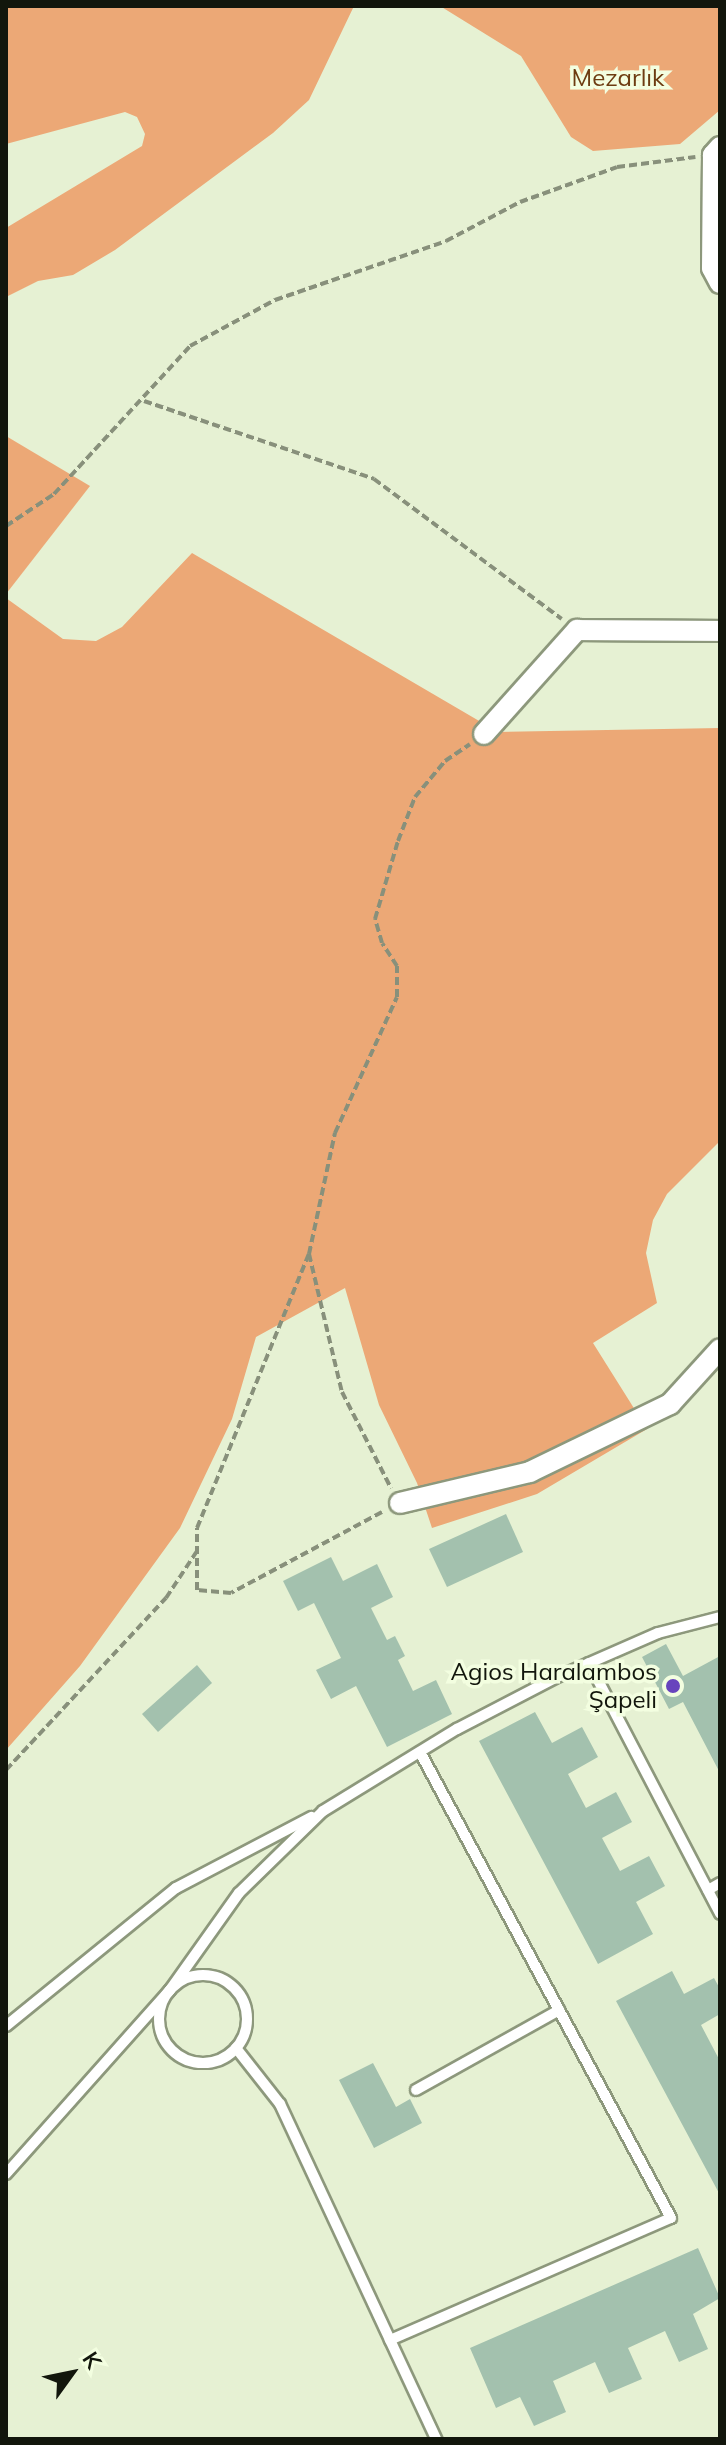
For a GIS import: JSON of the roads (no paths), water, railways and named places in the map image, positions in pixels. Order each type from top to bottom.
[{"type":"street","points":[[716,151],[712,268],[720,283]]},
{"type":"street","points":[[484,734],[577,630],[720,631]]},
{"type":"street","points":[[400,1503],[544,1466],[670,1404],[720,1349]]},
{"type":"lane","points":[[6,2026],[176,1888],[323,1811],[420,1752],[589,1663],[658,1633],[720,1617]]},
{"type":"lane","points":[[589,1663],[720,1914]]},
{"type":"lane","points":[[390,2340],[671,2218],[420,1752]]},
{"type":"lane","points":[[6,2174],[170,1990],[239,1893],[323,1811]]},
{"type":"lane","points":[[708,1890],[720,1883]]},
{"type":"lane","points":[[208,1975],[236,1989],[247,2018],[236,2048],[219,2060],[198,2062],[170,2048],[159,2019],[170,1990],[187,1978],[208,1975]]},
{"type":"lane","points":[[416,2090],[559,2010]]},
{"type":"lane","points":[[236,2048],[280,2104],[436,2439]]},
{"type":"place","name":"Agios Haralambos Şapeli","points":[[673,1686]]},
{"type":"park label","name":"Mezarlık","points":[[618,78]]}]
